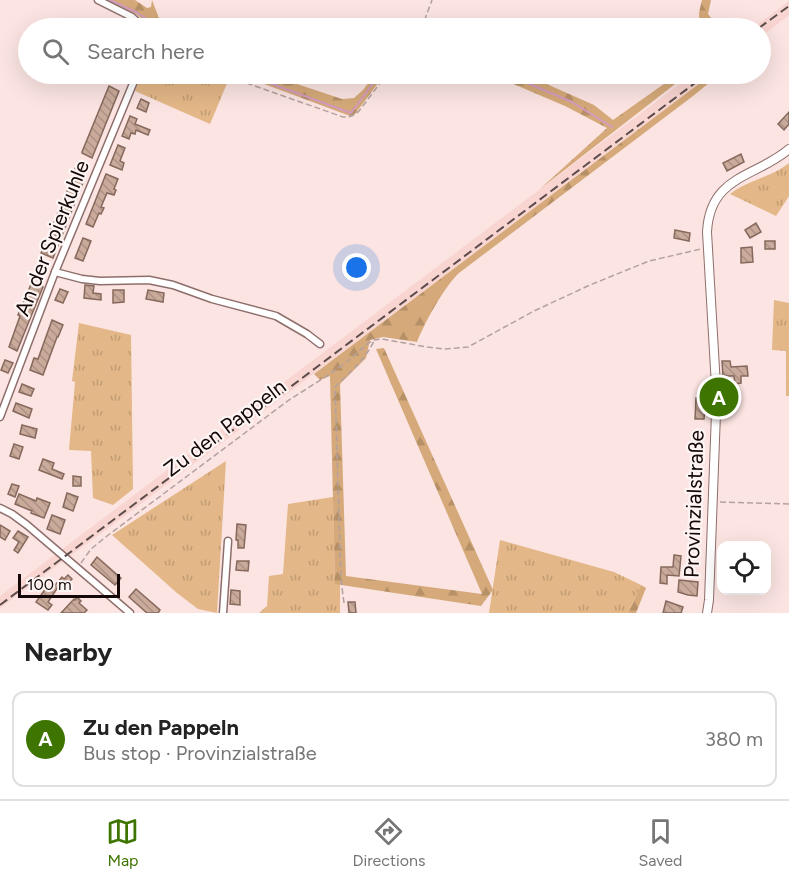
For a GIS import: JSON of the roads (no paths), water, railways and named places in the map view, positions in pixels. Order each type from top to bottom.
[{"type":"street","points":[[98,0],[133,18]]},
{"type":"street","name":"An der Spierkuhle","points":[[0,417],[55,273],[133,84]]},
{"type":"street","name":"Provinzialstraße","points":[[707,613],[716,386],[707,248],[708,220],[714,204],[735,180],[772,161],[789,149]]},
{"type":"street","points":[[55,273],[100,281],[149,280],[173,285],[276,316],[320,344]]},
{"type":"street","points":[[0,508],[27,525],[130,613]]},
{"type":"street","points":[[223,613],[228,541]]},
{"type":"waterway","points":[[110,0],[145,18]]},
{"type":"waterway","points":[[272,84],[351,113],[373,84]]},
{"type":"waterway","points":[[530,84],[572,102],[612,127]]},
{"type":"railway","points":[[771,19],[789,6]]},
{"type":"railway","points":[[0,605],[694,84]]},
{"type":"place","name":"Zu den Pappeln","points":[[719,397]]}]
